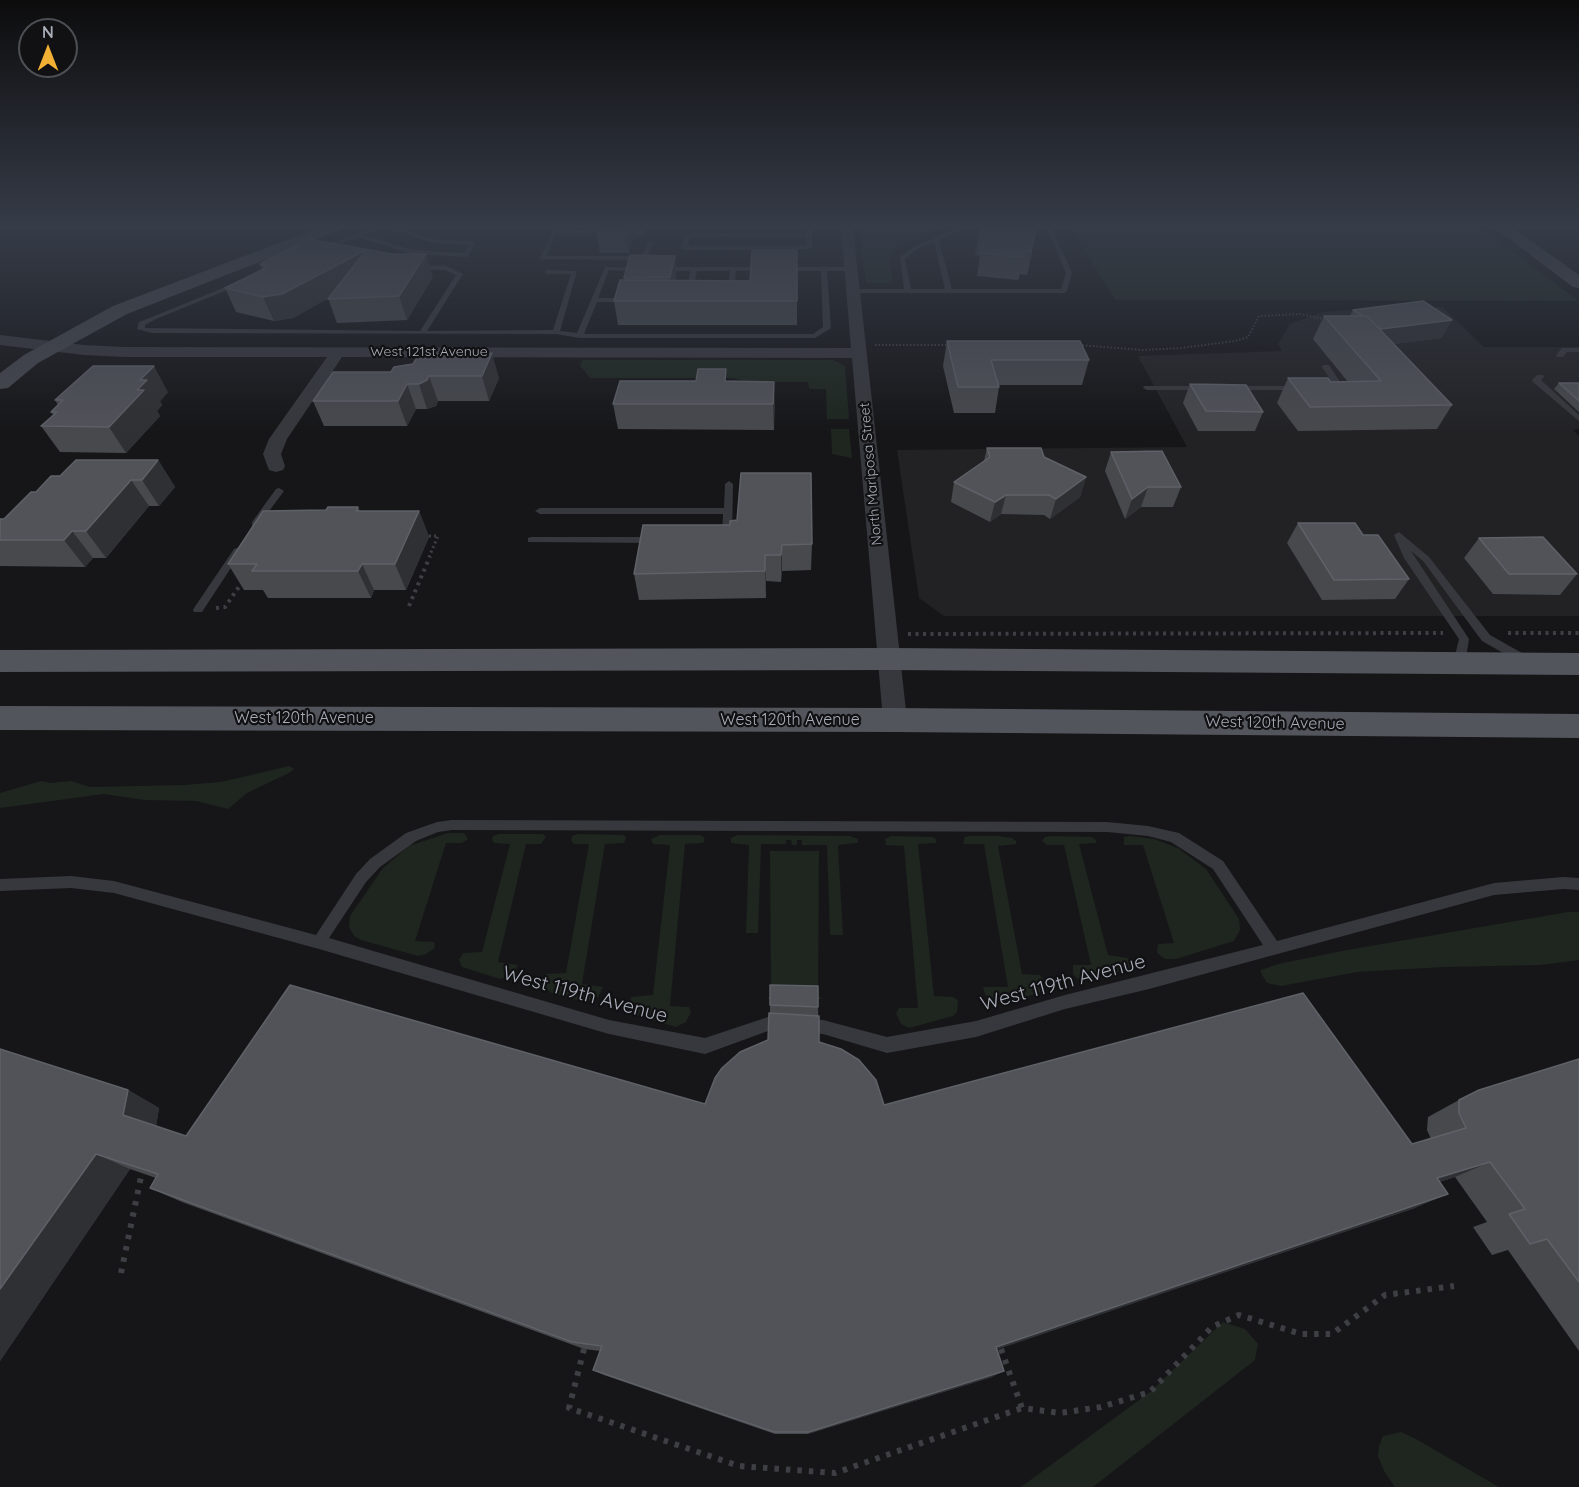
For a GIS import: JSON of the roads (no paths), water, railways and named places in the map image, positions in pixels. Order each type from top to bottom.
[{"type":"main road","points":[[0,661],[890,659],[1579,664]]},
{"type":"main road","name":"West 120th Avenue","points":[[0,718],[895,720],[1579,726]]},
{"type":"street","points":[[0,383],[53,346],[120,310],[157,297]]},
{"type":"street","name":"North Mariposa Street","points":[[854,297],[866,349],[895,720]]},
{"type":"street","name":"West 121st Avenue","points":[[0,340],[115,351],[866,349]]},
{"type":"street","points":[[276,466],[272,454],[278,439],[338,352]]},
{"type":"lane","points":[[204,297],[154,318],[142,324],[141,329],[152,331],[422,333],[556,332],[580,336],[815,336],[826,328],[825,297]]},
{"type":"lane","points":[[422,333],[445,297]]},
{"type":"lane","points":[[556,332],[567,297]]},
{"type":"lane","points":[[720,299],[730,297]]},
{"type":"lane","points":[[676,300],[699,299]]},
{"type":"lane","points":[[580,336],[594,300],[641,300]]},
{"type":"lane","points":[[1579,350],[1565,350],[1560,355],[1579,359]]},
{"type":"lane","points":[[1326,367],[1340,388],[1328,388]]},
{"type":"lane","points":[[1540,377],[1536,380],[1579,419]]},
{"type":"lane","points":[[1147,388],[1215,388]]},
{"type":"lane","points":[[1226,388],[1306,388]]},
{"type":"lane","points":[[716,540],[727,540],[729,484]]},
{"type":"lane","points":[[248,535],[279,491]]},
{"type":"lane","points":[[540,511],[728,511]]},
{"type":"lane","points":[[1459,663],[1464,639],[1409,558],[1399,535],[1426,559],[1486,638],[1531,664]]},
{"type":"lane","points":[[531,540],[672,540]]},
{"type":"lane","points":[[198,610],[242,544]]},
{"type":"lane","points":[[319,942],[361,878],[375,863],[411,837],[437,827],[452,825],[950,826],[1107,827],[1148,831],[1174,837],[1218,865],[1273,948]]},
{"type":"lane","name":"West 119th Avenue","points":[[0,885],[71,882],[114,887],[319,942],[609,1027],[705,1046],[768,1024],[822,1027],[887,1045],[976,1029],[1065,1002],[1149,982],[1494,889],[1563,883],[1579,884]]}]
